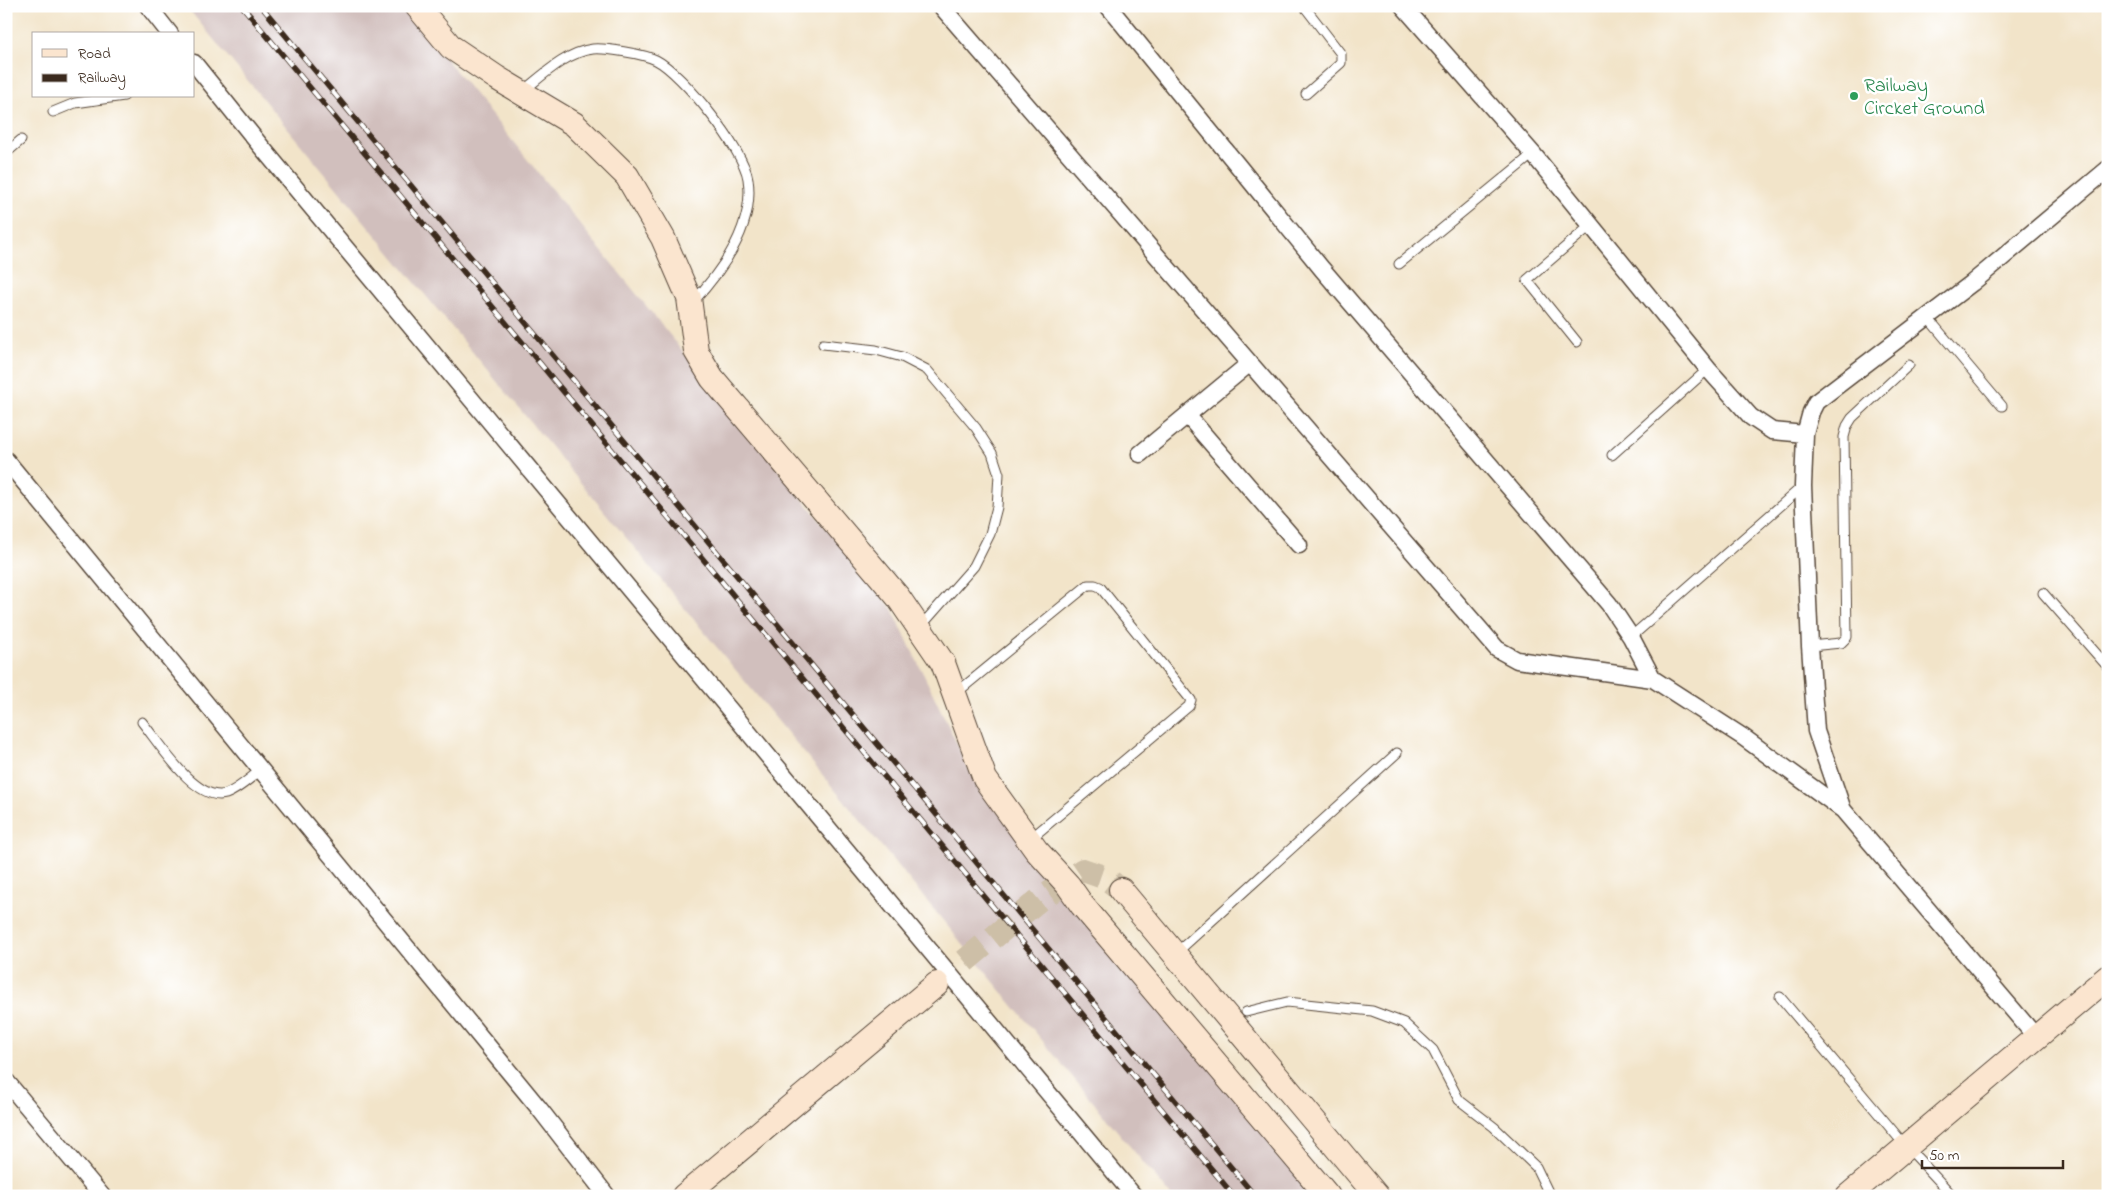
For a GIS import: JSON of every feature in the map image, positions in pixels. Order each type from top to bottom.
[{"type":"street","points":[[148,6],[168,32]]},
{"type":"street","points":[[941,6],[1497,649],[1517,660],[1653,680],[1743,737],[1843,810],[2036,1037]]},
{"type":"street","points":[[1108,6],[1322,269],[1609,604],[1631,637],[1653,680]]},
{"type":"street","points":[[1403,6],[1533,154],[1708,369],[1751,418],[1772,431],[1805,434]]},
{"type":"street","points":[[423,9],[451,47],[574,124],[627,176],[663,238],[689,298],[696,351],[712,378],[898,597],[943,663],[985,779],[1029,840],[1328,1196]]},
{"type":"street","points":[[195,68],[1134,1196]]},
{"type":"street","points":[[1843,810],[1816,730],[1810,646],[1803,486],[1805,434],[1810,412],[1816,402],[1928,318],[2108,169]]},
{"type":"street","points":[[1140,454],[1250,363]]},
{"type":"street","points":[[1187,415],[1299,545]]},
{"type":"street","points":[[6,460],[538,1107],[607,1196]]},
{"type":"street","points":[[1122,890],[1377,1196]]},
{"type":"street","points":[[1848,1196],[2108,977]]},
{"type":"street","points":[[684,1196],[937,984]]},
{"type":"street","points":[[6,1081],[102,1196]]},
{"type":"lane","points":[[1304,6],[1342,54],[1341,63],[1306,94]]},
{"type":"lane","points":[[522,92],[557,65],[575,54],[592,49],[616,50],[655,60],[684,82],[740,155],[748,179],[747,211],[737,241],[725,263],[708,286],[690,305]]},
{"type":"lane","points":[[53,112],[75,103],[110,98]]},
{"type":"lane","points":[[6,153],[21,140]]},
{"type":"lane","points":[[1399,264],[1533,154]]},
{"type":"lane","points":[[1577,342],[1527,280],[1591,225]]},
{"type":"lane","points":[[1928,318],[2002,406]]},
{"type":"lane","points":[[823,344],[902,356],[927,370],[976,428],[992,453],[999,474],[997,507],[990,534],[974,566],[919,628]]},
{"type":"lane","points":[[1810,646],[1841,643],[1847,637],[1844,437],[1847,426],[1852,418],[1909,365]]},
{"type":"lane","points":[[1612,456],[1708,369]]},
{"type":"lane","points":[[1631,637],[1803,486]]},
{"type":"lane","points":[[954,694],[1088,585],[1095,585],[1100,587],[1191,700],[1189,706],[1029,840]]},
{"type":"lane","points":[[2042,593],[2108,667]]},
{"type":"lane","points":[[142,722],[192,783],[205,792],[216,795],[227,794],[261,770]]},
{"type":"lane","points":[[1175,954],[1397,752]]},
{"type":"lane","points":[[1780,997],[1907,1147],[1953,1196]]},
{"type":"lane","points":[[1246,1012],[1286,1002],[1372,1012],[1404,1023],[1433,1050],[1459,1100],[1494,1128],[1536,1167],[1550,1196]]},
{"type":"shaded area","points":[[186,6],[403,6],[892,609],[976,783],[1320,1196],[1171,1196]]},
{"type":"tunnel","points":[[937,984],[1039,900],[1083,870],[1106,878],[1121,890]]},
{"type":"railway","points":[[242,6],[1234,1196]]},
{"type":"railway","points":[[261,6],[1255,1196]]},
{"type":"place","name":"Railway Circket Ground","points":[[1854,96]]}]
